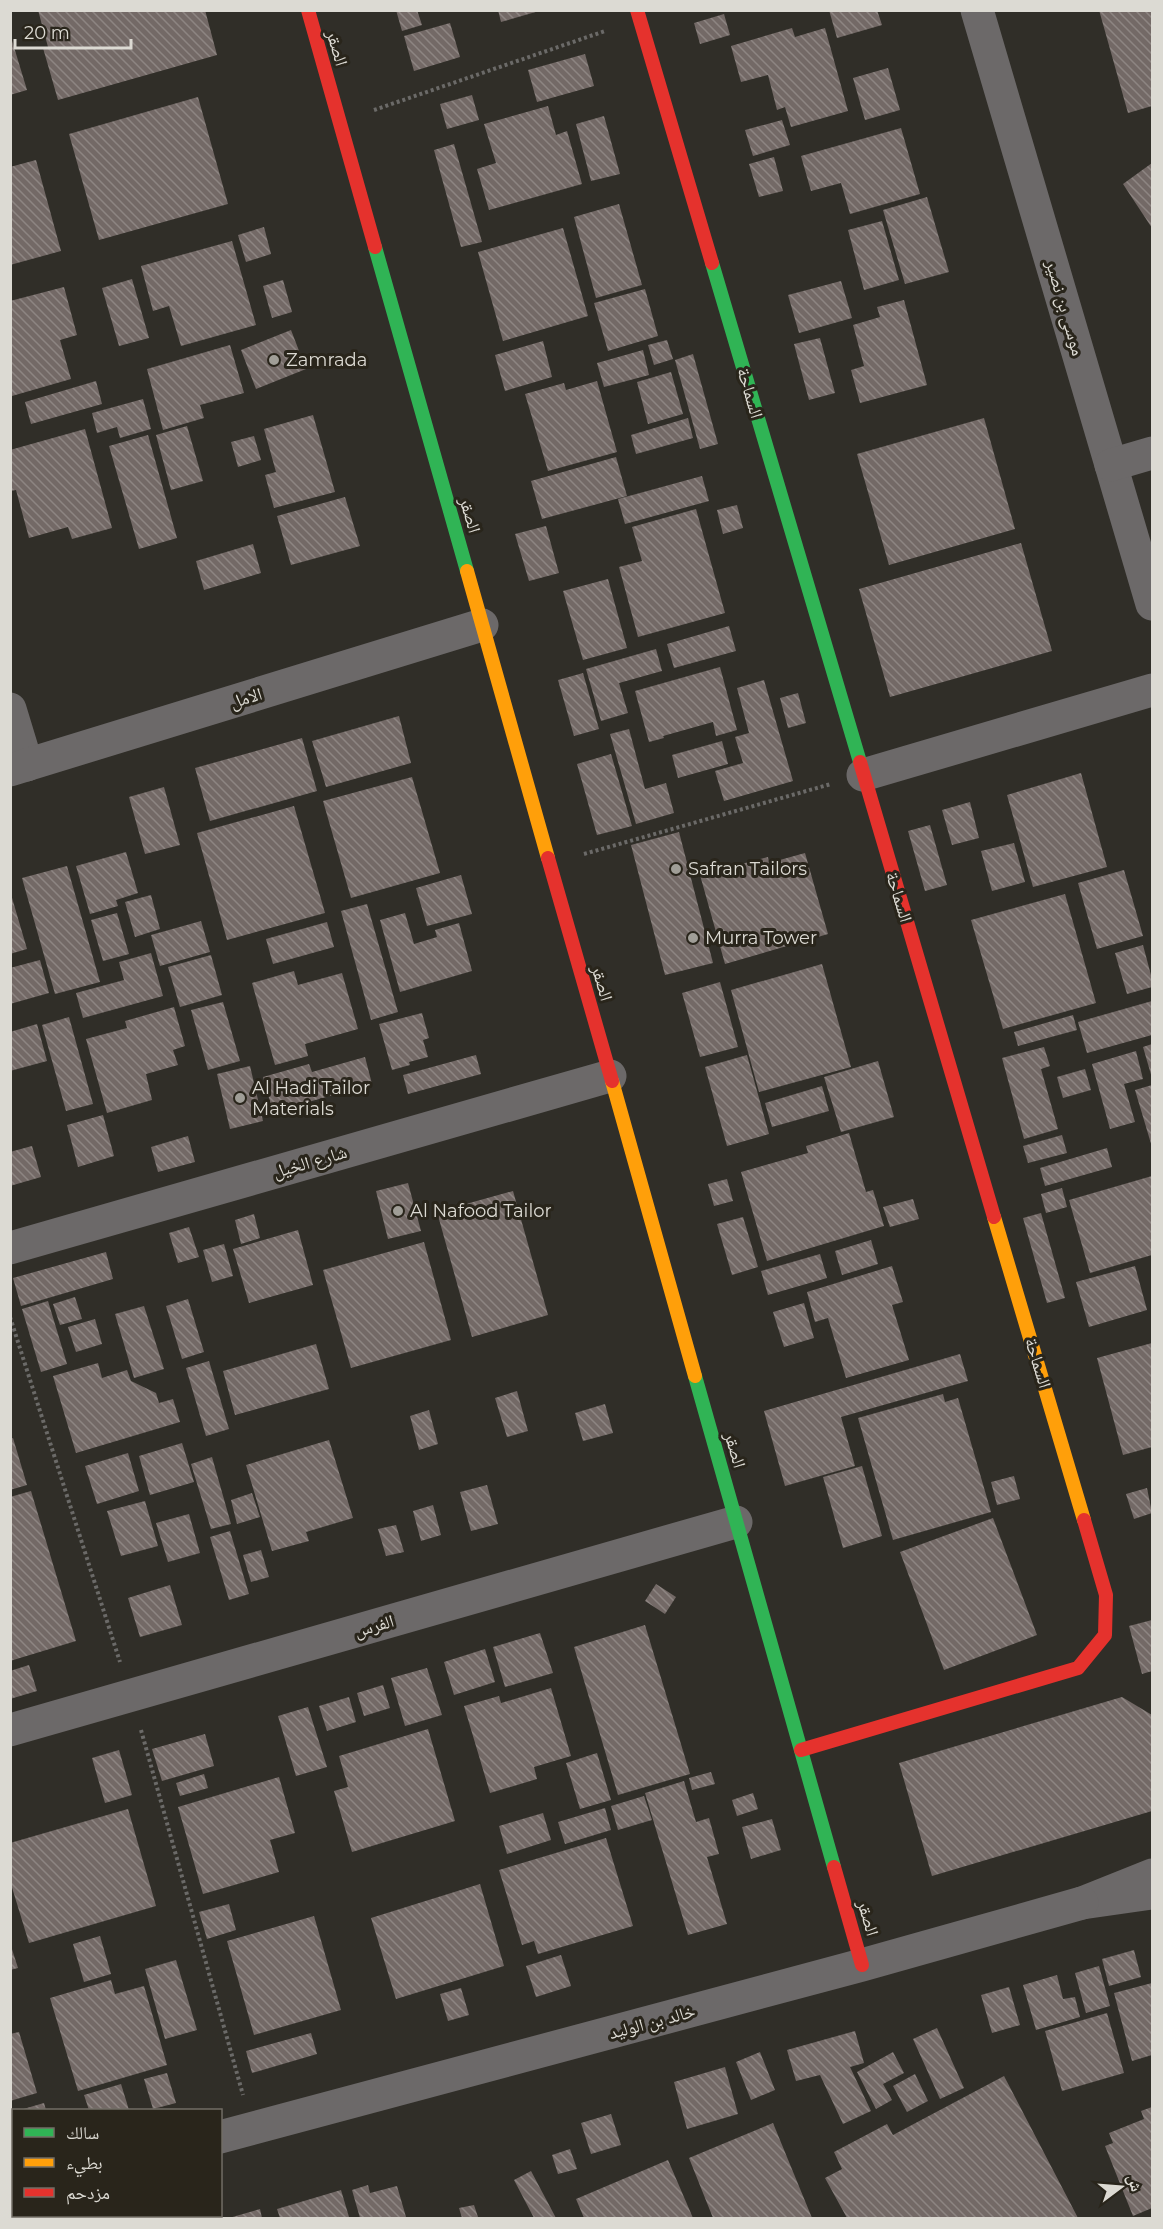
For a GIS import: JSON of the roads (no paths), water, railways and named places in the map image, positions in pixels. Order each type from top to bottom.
[{"type":"street","name":"الصقر","points":[[308,10],[862,1965]]},
{"type":"street","name":"موسى بن نصير","points":[[977,10],[1152,604]]},
{"type":"street","name":"السماحة","points":[[638,15],[1106,1595],[1105,1635],[1078,1668],[801,1750]]},
{"type":"street","points":[[1111,465],[1152,453]]},
{"type":"street","name":"الامل","points":[[19,768],[482,625]]},
{"type":"street","points":[[863,775],[1152,690]]},
{"type":"street","points":[[10,709],[19,768]]},
{"type":"street","name":"شارع الخيل","points":[[10,1248],[610,1076]]},
{"type":"street","name":"الفرس","points":[[10,1730],[736,1522]]},
{"type":"street","name":"خالد بن الوليد","points":[[222,2136],[862,1965],[1082,1903],[1152,1875]]},
{"type":"street","name":"خالد بن الوليد","points":[[1082,1903],[1152,1893]]},
{"type":"place","name":"Zamrada","points":[[274,360]]},
{"type":"place","name":"Safran Tailors","points":[[676,869]]},
{"type":"place","name":"Murra Tower","points":[[693,938]]},
{"type":"place","name":"Al Hadi Tailor Materials","points":[[240,1098]]},
{"type":"place","name":"Al Nafood Tailor","points":[[398,1211]]}]
